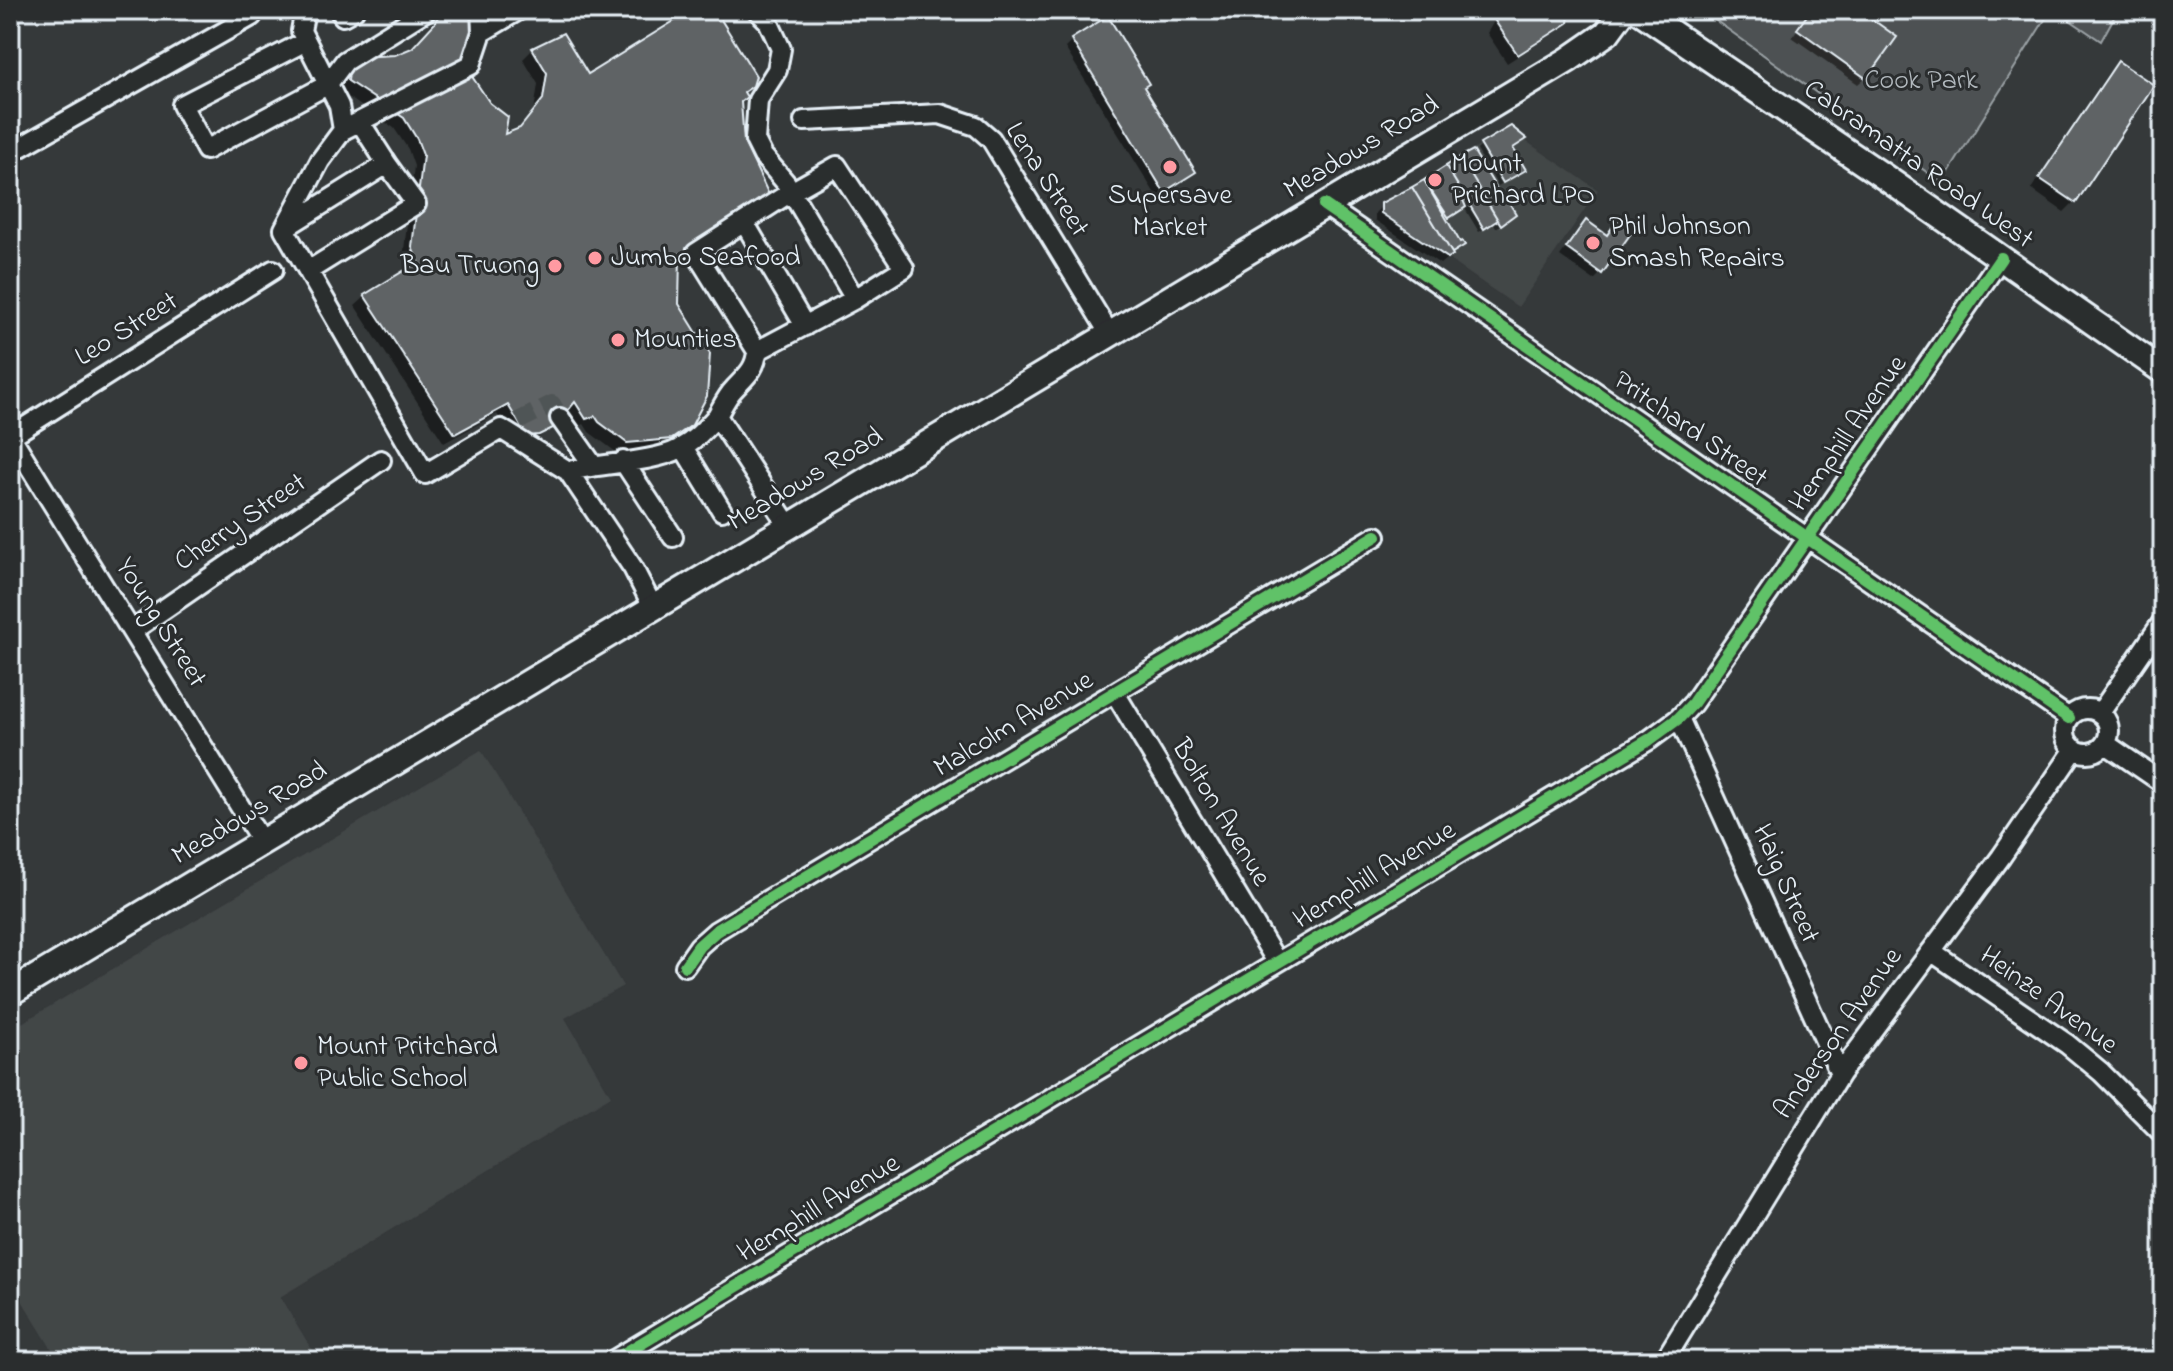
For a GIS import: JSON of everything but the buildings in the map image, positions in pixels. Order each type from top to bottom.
[{"type":"main road","name":"Meadows Road","points":[[10,993],[1580,52],[1607,33],[1624,10]]},
{"type":"main road","name":"Cabramatta Road West","points":[[1638,10],[2163,371]]},
{"type":"street","points":[[10,153],[252,16],[255,10]]},
{"type":"street","points":[[305,10],[301,31],[339,106],[416,204],[308,271]]},
{"type":"street","points":[[339,10],[343,16],[354,10]]},
{"type":"street","points":[[306,41],[182,105],[206,150],[327,85],[345,61],[427,10]]},
{"type":"street","points":[[472,10],[482,32]]},
{"type":"street","points":[[284,229],[320,161],[352,126],[471,65],[482,32],[481,10]]},
{"type":"street","points":[[482,32],[519,10]]},
{"type":"street","points":[[757,10],[768,21],[781,49],[777,70],[758,100],[755,140],[763,156],[779,172],[855,299]]},
{"type":"street","name":"Lena Street","points":[[804,121],[940,114],[976,126],[991,139],[1109,333]]},
{"type":"street","points":[[284,229],[387,164]]},
{"type":"street","points":[[568,471],[659,456],[683,447],[698,437],[717,416],[733,390],[747,378],[756,362],[757,351],[696,253],[837,166],[904,268],[855,299],[757,351]]},
{"type":"street","name":"Pritchard Street","points":[[1324,205],[2069,718]]},
{"type":"street","points":[[744,222],[805,326]]},
{"type":"street","points":[[284,229],[425,474],[518,421]]},
{"type":"street","name":"Hemphill Avenue","points":[[612,1361],[1649,740],[1679,718],[1693,703],[2001,258]]},
{"type":"street","name":"Leo Street","points":[[10,436],[273,270]]},
{"type":"street","points":[[717,416],[788,525]]},
{"type":"street","points":[[560,418],[593,465]]},
{"type":"street","points":[[501,429],[568,471],[633,568],[653,607]]},
{"type":"street","name":"Young Street","points":[[10,436],[262,842]]},
{"type":"street","points":[[683,447],[722,511]]},
{"type":"street","name":"Cherry Street","points":[[132,631],[381,460]]},
{"type":"street","points":[[623,461],[673,537]]},
{"type":"street","name":"Malcolm Avenue","points":[[685,966],[699,946],[716,931],[1376,536]]},
{"type":"street","points":[[2100,713],[2163,621]]},
{"type":"street","name":"Bolton Avenue","points":[[1115,693],[1277,962]]},
{"type":"street","points":[[2080,710],[2100,713],[2109,727],[2106,744],[2095,752],[2081,753],[2075,749],[2065,735],[2069,718],[2080,710]]},
{"type":"street","name":"Haig Street","points":[[1679,718],[1840,1074]]},
{"type":"street","points":[[2106,744],[2163,783]]},
{"type":"street","name":"Anderson Avenue","points":[[1664,1361],[1840,1074],[2001,857],[2075,749]]},
{"type":"street","name":"Heinze Avenue","points":[[1931,951],[2067,1044],[2101,1072],[2163,1134]]},
{"type":"shaded area","points":[[1508,129],[1598,190],[1518,307],[1380,212],[1382,204]]},
{"type":"shaded area","name":"Mount Pritchard Public School","points":[[481,750],[623,986],[565,1018],[611,1096],[280,1297],[319,1361],[59,1361],[10,1281],[10,1030]]},
{"type":"green space","name":"Cook Park","points":[[1701,10],[2051,10],[1942,183]]},
{"type":"green space","points":[[2055,10],[2118,10],[2101,41]]},
{"type":"tunnel","points":[[518,421],[552,404],[560,418]]},
{"type":"cycle path","points":[[1324,205],[2069,718]]},
{"type":"cycle path","points":[[612,1361],[1649,740],[1679,718],[1693,703],[2001,258]]},
{"type":"cycle path","points":[[685,966],[699,946],[716,931],[1376,536]]},
{"type":"place","name":"Supersave Market","points":[[1170,167]]},
{"type":"place","name":"Mount Prichard LPO","points":[[1435,180]]},
{"type":"place","name":"Phil Johnson Smash Repairs","points":[[1593,243]]},
{"type":"place","name":"Jumbo Seafood","points":[[595,258]]},
{"type":"place","name":"Bau Truong","points":[[555,266]]},
{"type":"place","name":"Mounties","points":[[618,340]]},
{"type":"place","name":"Mount Pritchard Public School","points":[[301,1063]]}]
